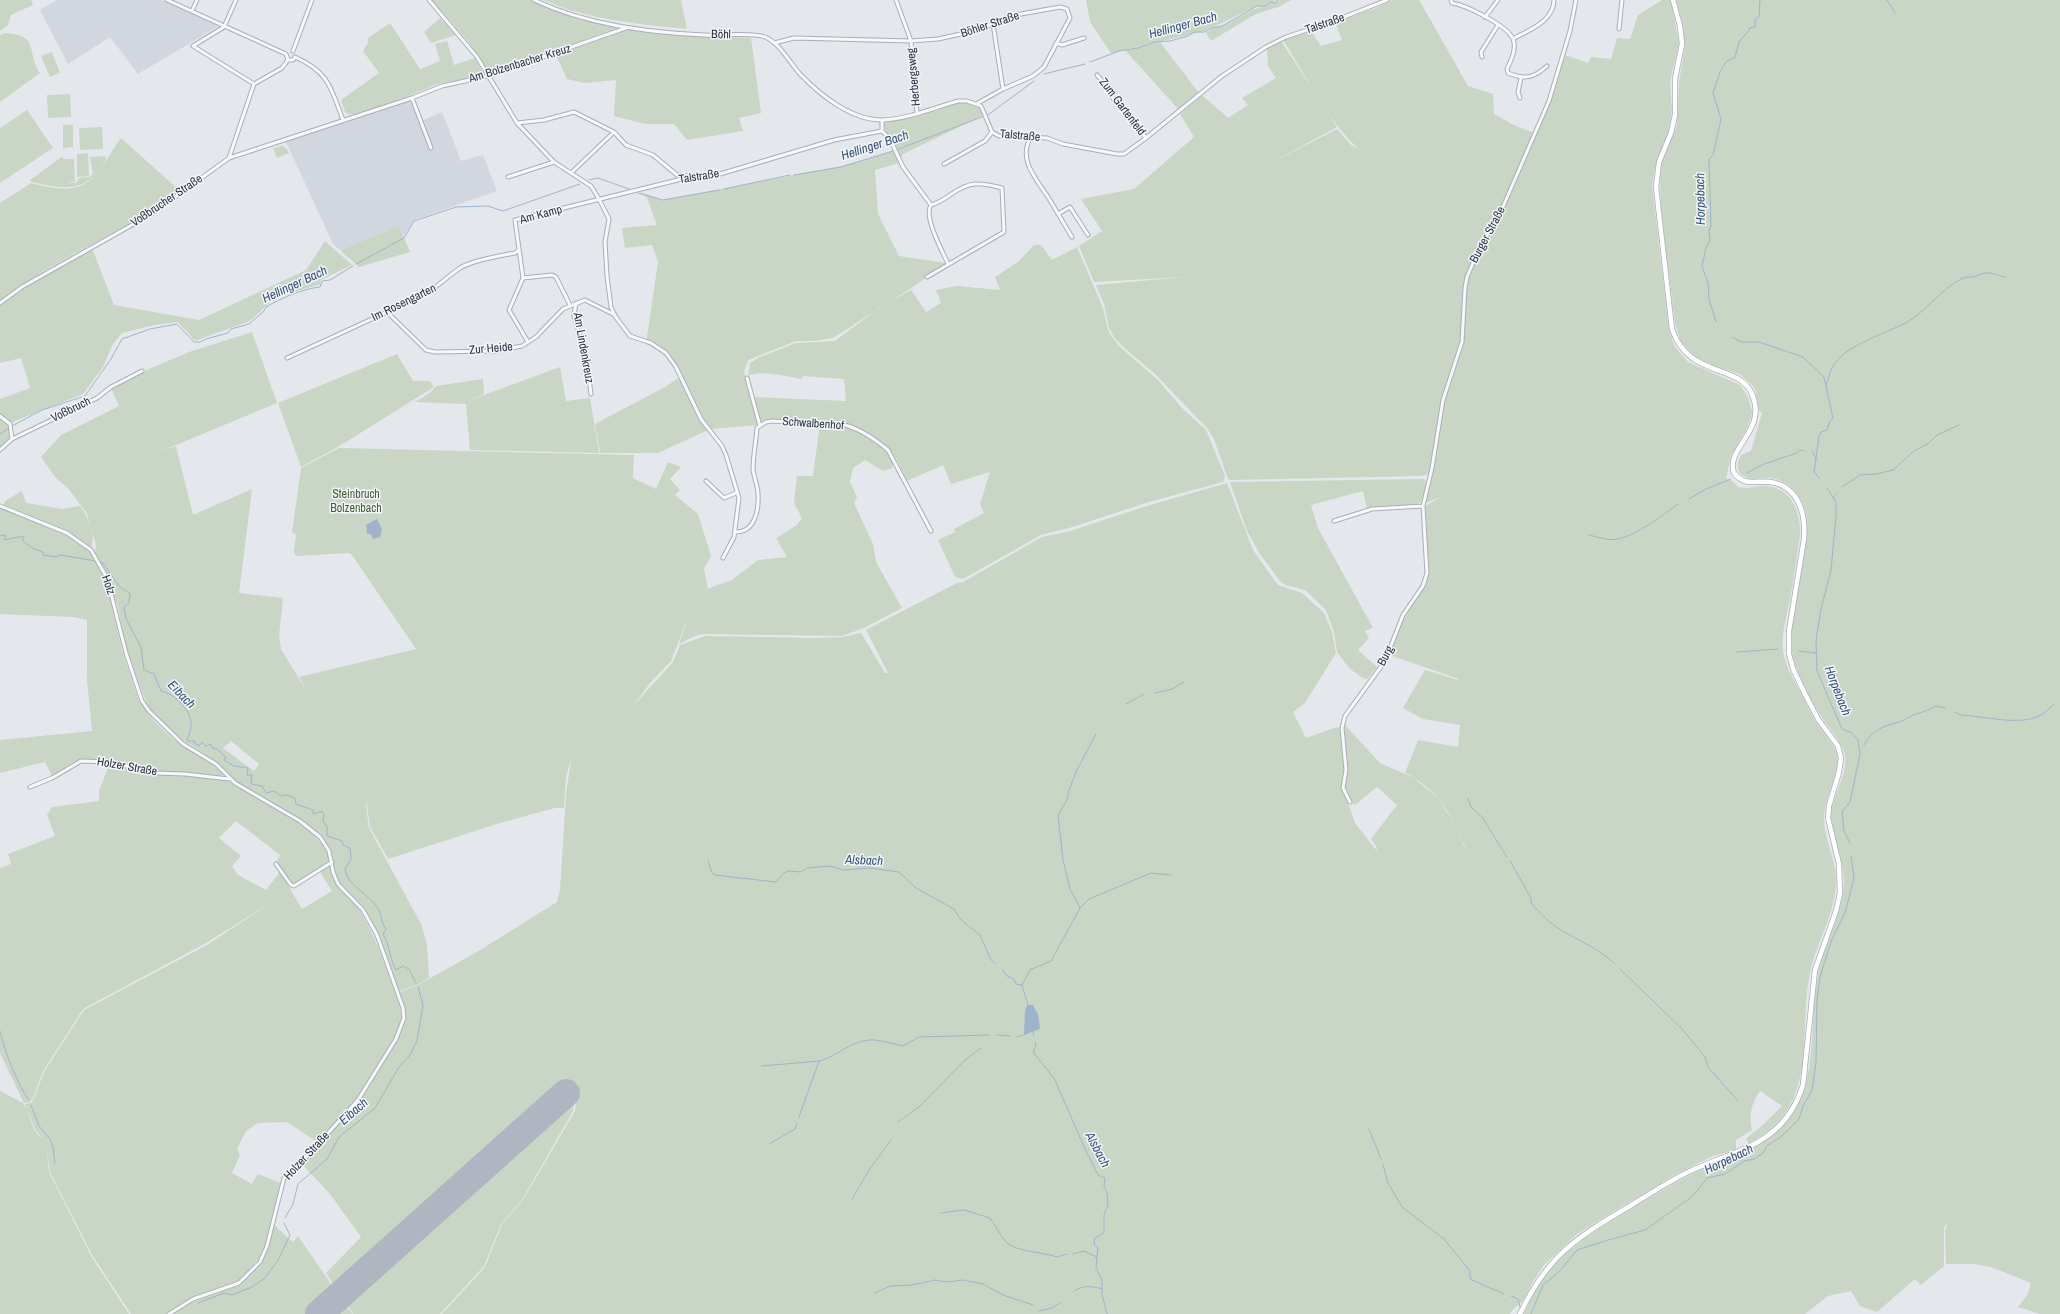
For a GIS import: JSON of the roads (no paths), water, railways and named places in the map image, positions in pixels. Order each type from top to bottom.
[{"type":"street","points":[[167,0],[286,54],[288,60]]},
{"type":"street","points":[[192,11],[197,0]]},
{"type":"street","points":[[236,0],[224,27],[193,46],[254,84]]},
{"type":"street","points":[[312,0],[293,51],[295,57],[310,64],[322,73],[330,85],[343,120]]},
{"type":"street","points":[[429,0],[441,16],[469,46],[517,123],[554,162],[591,186],[600,199],[609,220],[605,242],[606,262],[611,307],[615,316],[630,336],[659,347],[676,367],[701,419],[722,446],[736,493],[739,498],[736,532],[732,544],[724,558]]},
{"type":"street","name":"Böhl","points":[[534,0],[567,14],[628,27],[705,35],[756,35],[764,37],[774,43],[800,74],[837,105],[862,117],[882,120]]},
{"type":"street","points":[[896,0],[910,41]]},
{"type":"street","name":"Talstraße","points":[[978,104],[981,106],[992,132],[999,136],[1031,136],[1047,138],[1063,144],[1124,154],[1222,76],[1266,47],[1286,37],[1334,21],[1387,0]]},
{"type":"street","points":[[1451,0],[1452,3],[1469,8],[1485,17],[1506,31],[1513,39],[1514,53],[1506,71],[1521,78],[1534,76],[1548,66]]},
{"type":"street","points":[[1485,17],[1498,0]]},
{"type":"street","points":[[1513,39],[1547,18],[1552,12],[1554,0]]},
{"type":"street","name":"Burger Straße","points":[[1429,478],[1441,406],[1462,342],[1464,288],[1467,277],[1479,249],[1502,209],[1549,101],[1570,31],[1576,0]]},
{"type":"street","points":[[1619,29],[1622,0]]},
{"type":"street","points":[[1520,1314],[1546,1268],[1565,1248],[1584,1234],[1684,1175],[1754,1145],[1772,1134],[1788,1117],[1798,1100],[1803,1084],[1815,970],[1836,911],[1840,893],[1839,864],[1828,818],[1830,799],[1841,766],[1840,752],[1835,741],[1815,712],[1793,669],[1788,650],[1789,631],[1804,539],[1804,519],[1801,508],[1794,495],[1784,487],[1770,482],[1745,482],[1734,473],[1733,460],[1748,434],[1755,418],[1756,410],[1752,394],[1742,382],[1691,358],[1678,344],[1672,329],[1656,187],[1660,162],[1671,133],[1675,116],[1675,79],[1682,44],[1680,26],[1673,0]]},
{"type":"street","name":"Böhler Straße","points":[[774,43],[794,38],[910,41],[954,36],[979,30],[1010,16],[1060,7],[1069,11],[1070,18],[1056,43]]},
{"type":"street","points":[[993,24],[1003,89]]},
{"type":"street","points":[[1482,56],[1481,52],[1498,26]]},
{"type":"street","name":"Am Bolzenbacher Kreuz","points":[[229,158],[412,98],[442,86],[488,76],[628,27]]},
{"type":"street","points":[[931,205],[908,176],[886,134],[882,131],[882,120],[917,113],[958,101],[978,104],[1003,89],[1038,73],[1044,67],[1056,43],[1062,45],[1084,38]]},
{"type":"street","name":"Herbergsweg","points":[[910,41],[917,113]]},
{"type":"street","points":[[286,54],[289,51],[293,51]]},
{"type":"street","points":[[229,158],[254,84],[282,68],[288,60],[293,60],[295,57]]},
{"type":"street","name":"Zum Gartenfeld","points":[[1097,75],[1110,90],[1112,97],[1146,138]]},
{"type":"street","points":[[1520,98],[1518,92],[1521,78]]},
{"type":"street","points":[[412,98],[431,148]]},
{"type":"street","points":[[517,123],[544,120],[574,112],[614,132],[626,145],[653,155],[677,175],[690,177]]},
{"type":"street","name":"Talstraße","points":[[600,199],[690,177],[720,174],[834,140],[882,131]]},
{"type":"street","points":[[571,173],[614,132]]},
{"type":"street","points":[[944,164],[985,141],[992,132]]},
{"type":"street","points":[[1031,136],[1026,147],[1027,158],[1033,178],[1072,237]]},
{"type":"street","name":"Voßbrucher Straße","points":[[0,303],[22,286],[153,213],[229,158]]},
{"type":"street","points":[[508,177],[554,162]]},
{"type":"street","points":[[927,277],[1004,232],[1002,188],[989,184],[976,183],[960,189],[943,201],[931,205]]},
{"type":"street","name":"Am Kamp","points":[[523,278],[515,220],[600,199]]},
{"type":"street","points":[[931,205],[929,212],[933,231],[948,264]]},
{"type":"street","points":[[1058,214],[1070,207],[1088,235]]},
{"type":"street","name":"Im Rosengarten","points":[[287,358],[436,288],[461,268],[475,262],[515,253],[519,250]]},
{"type":"street","points":[[528,342],[510,310],[523,278],[552,275],[556,277],[570,305]]},
{"type":"street","name":"Zur Heide","points":[[386,312],[421,346],[435,352],[496,351],[522,346],[570,305],[585,300],[615,316]]},
{"type":"street","name":"Am Lindenkreuz","points":[[576,303],[574,315],[586,356],[591,394]]},
{"type":"street","name":"Voßbruch","points":[[0,450],[12,439],[97,398],[111,387],[142,371]]},
{"type":"street","points":[[736,532],[742,532],[750,527],[756,514],[758,494],[753,470],[757,428],[760,426],[747,378]]},
{"type":"street","points":[[0,416],[10,424],[12,439]]},
{"type":"street","name":"Schwalbenhof","points":[[760,426],[772,421],[845,425],[852,427],[883,446],[888,450],[931,531]]},
{"type":"street","name":"Burg","points":[[1350,802],[1343,788],[1346,770],[1343,723],[1352,705],[1385,662],[1403,615],[1423,586],[1427,572],[1423,506],[1429,478]]},
{"type":"street","points":[[706,481],[724,498],[736,493]]},
{"type":"street","name":"Holz","points":[[0,506],[67,534],[91,550],[94,554],[101,565],[116,609],[126,653],[142,701]]},
{"type":"street","points":[[1334,521],[1372,509],[1423,506]]},
{"type":"street","name":"Holzer Straße","points":[[142,701],[149,711],[183,744],[216,764],[229,779],[240,787],[309,827],[323,842],[329,850],[333,872],[338,884],[363,910],[377,935],[403,1008],[404,1018],[401,1029],[358,1100],[311,1152],[284,1178],[267,1246],[260,1262],[239,1283],[193,1299],[170,1314]]},
{"type":"street","name":"Holzer Straße","points":[[30,787],[52,778],[81,761],[110,762],[156,773],[185,774],[229,779]]},
{"type":"street","points":[[276,864],[291,885],[294,886],[332,862]]},
{"type":"water","points":[[377,519],[382,529],[380,537],[373,539],[371,534],[367,534],[366,525]]},
{"type":"water","points":[[1027,1005],[1033,1005],[1038,1014],[1040,1029],[1024,1035],[1025,1011]]},
{"type":"waterway","name":"Hellinger Bach","points":[[1090,62],[1119,51],[1138,48],[1155,42],[1170,41],[1188,36],[1194,32],[1205,32],[1212,28],[1222,26],[1257,6],[1265,6],[1270,2],[1275,3],[1278,0]]},
{"type":"waterway","name":"Horpebach","points":[[1716,322],[1709,299],[1708,283],[1702,266],[1706,248],[1710,241],[1709,231],[1711,226],[1709,159],[1713,155],[1721,119],[1713,93],[1720,72],[1726,62],[1735,57],[1739,42],[1750,29],[1749,28],[1755,27],[1755,20],[1759,16],[1760,0]]},
{"type":"waterway","points":[[1887,0],[1895,13]]},
{"type":"waterway","name":"Hellinger Bach","points":[[1044,74],[1085,64]]},
{"type":"waterway","name":"Hellinger Bach","points":[[988,115],[1034,81]]},
{"type":"waterway","name":"Hellinger Bach","points":[[896,150],[982,117]]},
{"type":"waterway","name":"Hellinger Bach","points":[[794,175],[841,167],[893,151]]},
{"type":"waterway","name":"Hellinger Bach","points":[[724,189],[790,175]]},
{"type":"waterway","name":"Hellinger Bach","points":[[589,180],[598,178],[629,189]]},
{"type":"waterway","name":"Hellinger Bach","points":[[356,264],[404,238],[414,221],[456,207],[488,206],[503,211],[580,184]]},
{"type":"waterway","name":"Hellinger Bach","points":[[638,193],[663,200],[719,190]]},
{"type":"waterway","points":[[12,426],[42,410],[85,396],[111,359],[122,339],[150,329],[177,324],[194,342],[200,342],[228,333],[231,329],[249,324],[264,311],[266,307],[292,294],[320,287],[322,281],[330,280],[353,266]]},
{"type":"waterway","points":[[1826,385],[1832,368],[1846,352],[1912,319],[1954,283],[1964,278],[1985,273],[2006,277]]},
{"type":"waterway","name":"Horpebach","points":[[1732,337],[1741,342],[1759,342],[1803,357],[1824,377],[1833,418],[1830,421],[1827,430],[1821,432],[1819,436],[1814,472],[1819,478]]},
{"type":"waterway","points":[[1842,487],[1860,475],[1876,474],[1893,470],[1914,451],[1929,443],[1937,435],[1959,425]]},
{"type":"waterway","points":[[0,434],[9,428]]},
{"type":"waterway","points":[[1747,473],[1764,464],[1797,453],[1800,450],[1804,451]]},
{"type":"waterway","name":"Horpebach","points":[[1812,451],[1817,460]]},
{"type":"waterway","points":[[1689,499],[1706,489],[1731,479]]},
{"type":"waterway","name":"Horpebach","points":[[1827,488],[1836,502],[1836,517],[1831,570],[1821,609],[1816,640],[1817,671],[1842,729],[1852,733],[1858,740],[1860,754],[1850,802],[1842,812],[1844,831],[1850,843]]},
{"type":"waterway","name":"Horpebach","points":[[1833,498],[1837,493]]},
{"type":"waterway","points":[[1589,535],[1610,540],[1624,537],[1649,524],[1678,504]]},
{"type":"waterway","name":"Eibach","points":[[0,535],[6,536],[4,540],[23,536],[23,541],[32,548],[43,552],[43,555],[56,557],[60,555],[96,561]]},
{"type":"waterway","name":"Eibach","points":[[99,562],[103,563],[119,586],[130,594],[129,603],[124,607],[126,619],[141,647],[144,670],[154,674],[161,691],[171,695],[185,708],[190,718],[191,726],[187,741],[195,741],[194,743],[199,746],[202,742],[206,746],[211,744],[212,748],[217,749],[226,757],[224,760],[234,766],[248,768],[247,775],[252,775],[251,784],[262,786],[266,793],[274,791],[281,796],[287,795],[295,798],[296,804],[313,810],[313,814],[322,811],[324,815],[323,821],[327,827],[327,836],[342,841],[343,845],[350,848],[351,859],[345,869],[347,875],[353,884],[377,907],[386,929],[383,934],[396,970],[403,966],[409,969],[416,983]]},
{"type":"waterway","points":[[1737,652],[1778,649]]},
{"type":"waterway","points":[[1799,651],[1816,653]]},
{"type":"waterway","points":[[1155,693],[1172,689],[1184,682]]},
{"type":"waterway","points":[[1126,704],[1144,694]]},
{"type":"waterway","points":[[1955,712],[1961,715],[2001,720],[2021,720],[2039,716],[2054,704]]},
{"type":"waterway","points":[[1864,745],[1878,729],[1936,706],[1945,708]]},
{"type":"waterway","points":[[1022,985],[1030,970],[1051,961],[1080,908],[1070,889],[1063,860],[1058,815],[1067,800],[1069,790],[1077,770],[1096,734]]},
{"type":"waterway","points":[[1468,798],[1471,807],[1482,817],[1507,857]]},
{"type":"waterway","name":"Horpebach","points":[[1531,1314],[1543,1285],[1560,1271],[1577,1250],[1645,1230],[1693,1196],[1707,1178],[1725,1174],[1744,1161],[1754,1159],[1763,1153],[1767,1146],[1782,1136],[1799,1119],[1803,1106],[1812,1090],[1816,1063],[1817,1000],[1820,977],[1832,939],[1845,913],[1854,878],[1851,856]]},
{"type":"waterway","name":"Alsbach","points":[[708,861],[712,873],[715,875],[776,882],[784,873],[789,871],[801,872],[807,868],[830,866],[844,870],[869,868],[899,872],[916,888],[954,909],[960,919],[980,935],[991,960],[995,963]]},
{"type":"waterway","points":[[1510,861],[1531,898],[1531,903],[1545,918],[1557,927],[1595,949],[1614,963]]},
{"type":"waterway","points":[[1080,908],[1089,899],[1151,873],[1171,875]]},
{"type":"waterway","points":[[1620,969],[1682,1029],[1705,1057],[1708,1067],[1738,1101]]},
{"type":"waterway","name":"Alsbach","points":[[1003,970],[1007,976],[1014,979],[1016,984],[1022,985],[1028,1005]]},
{"type":"waterway","name":"Eibach","points":[[285,1218],[293,1204],[298,1184],[327,1159],[339,1137],[375,1108],[399,1067],[410,1055],[417,1041],[423,1005],[418,987]]},
{"type":"waterway","points":[[0,1031],[12,1067],[24,1093],[29,1100]]},
{"type":"waterway","name":"Alsbach","points":[[1033,1032],[1034,1036]]},
{"type":"waterway","points":[[762,1066],[819,1061],[826,1059],[853,1044],[867,1040],[878,1040],[903,1046],[919,1037],[989,1035]]},
{"type":"waterway","points":[[996,1035],[1010,1036]]},
{"type":"waterway","points":[[1017,1037],[1024,1035]]},
{"type":"waterway","name":"Alsbach","points":[[1035,1042],[1036,1046],[1033,1052],[1054,1078],[1098,1175],[1105,1178],[1104,1186],[1107,1193],[1108,1205],[1104,1215],[1104,1233],[1095,1238],[1094,1244],[1098,1248],[1096,1268],[1102,1280],[1102,1294],[1107,1314]]},
{"type":"waterway","points":[[898,1122],[920,1106],[964,1061],[981,1048]]},
{"type":"waterway","points":[[799,1117],[819,1061]]},
{"type":"waterway","points":[[31,1105],[39,1126],[50,1139],[53,1147],[55,1164]]},
{"type":"waterway","points":[[769,1144],[795,1129],[797,1123]]},
{"type":"waterway","points":[[1369,1129],[1381,1159]]},
{"type":"waterway","points":[[852,1199],[869,1170],[891,1140]]},
{"type":"waterway","points":[[1383,1165],[1388,1183],[1402,1207],[1444,1239],[1470,1271],[1470,1279],[1504,1294]]},
{"type":"waterway","points":[[940,1213],[964,1210],[990,1218],[1006,1242],[1016,1248],[1057,1257],[1067,1254]]},
{"type":"waterway","name":"Eibach","points":[[198,1303],[224,1293],[232,1295],[252,1287],[265,1278],[278,1260],[290,1235],[284,1223]]},
{"type":"waterway","points":[[1073,1254],[1084,1251],[1097,1257]]},
{"type":"waterway","points":[[875,1293],[890,1286],[912,1285],[935,1280],[947,1282],[963,1280],[983,1284],[1003,1295],[1033,1305]]},
{"type":"waterway","points":[[1074,1291],[1088,1287],[1102,1289]]},
{"type":"waterway","points":[[1511,1296],[1518,1299],[1520,1307]]},
{"type":"waterway","points":[[1038,1311],[1052,1308],[1060,1303]]},
{"type":"park label","name":"Steinbruch Bolzenbach","points":[[356,502]]}]
